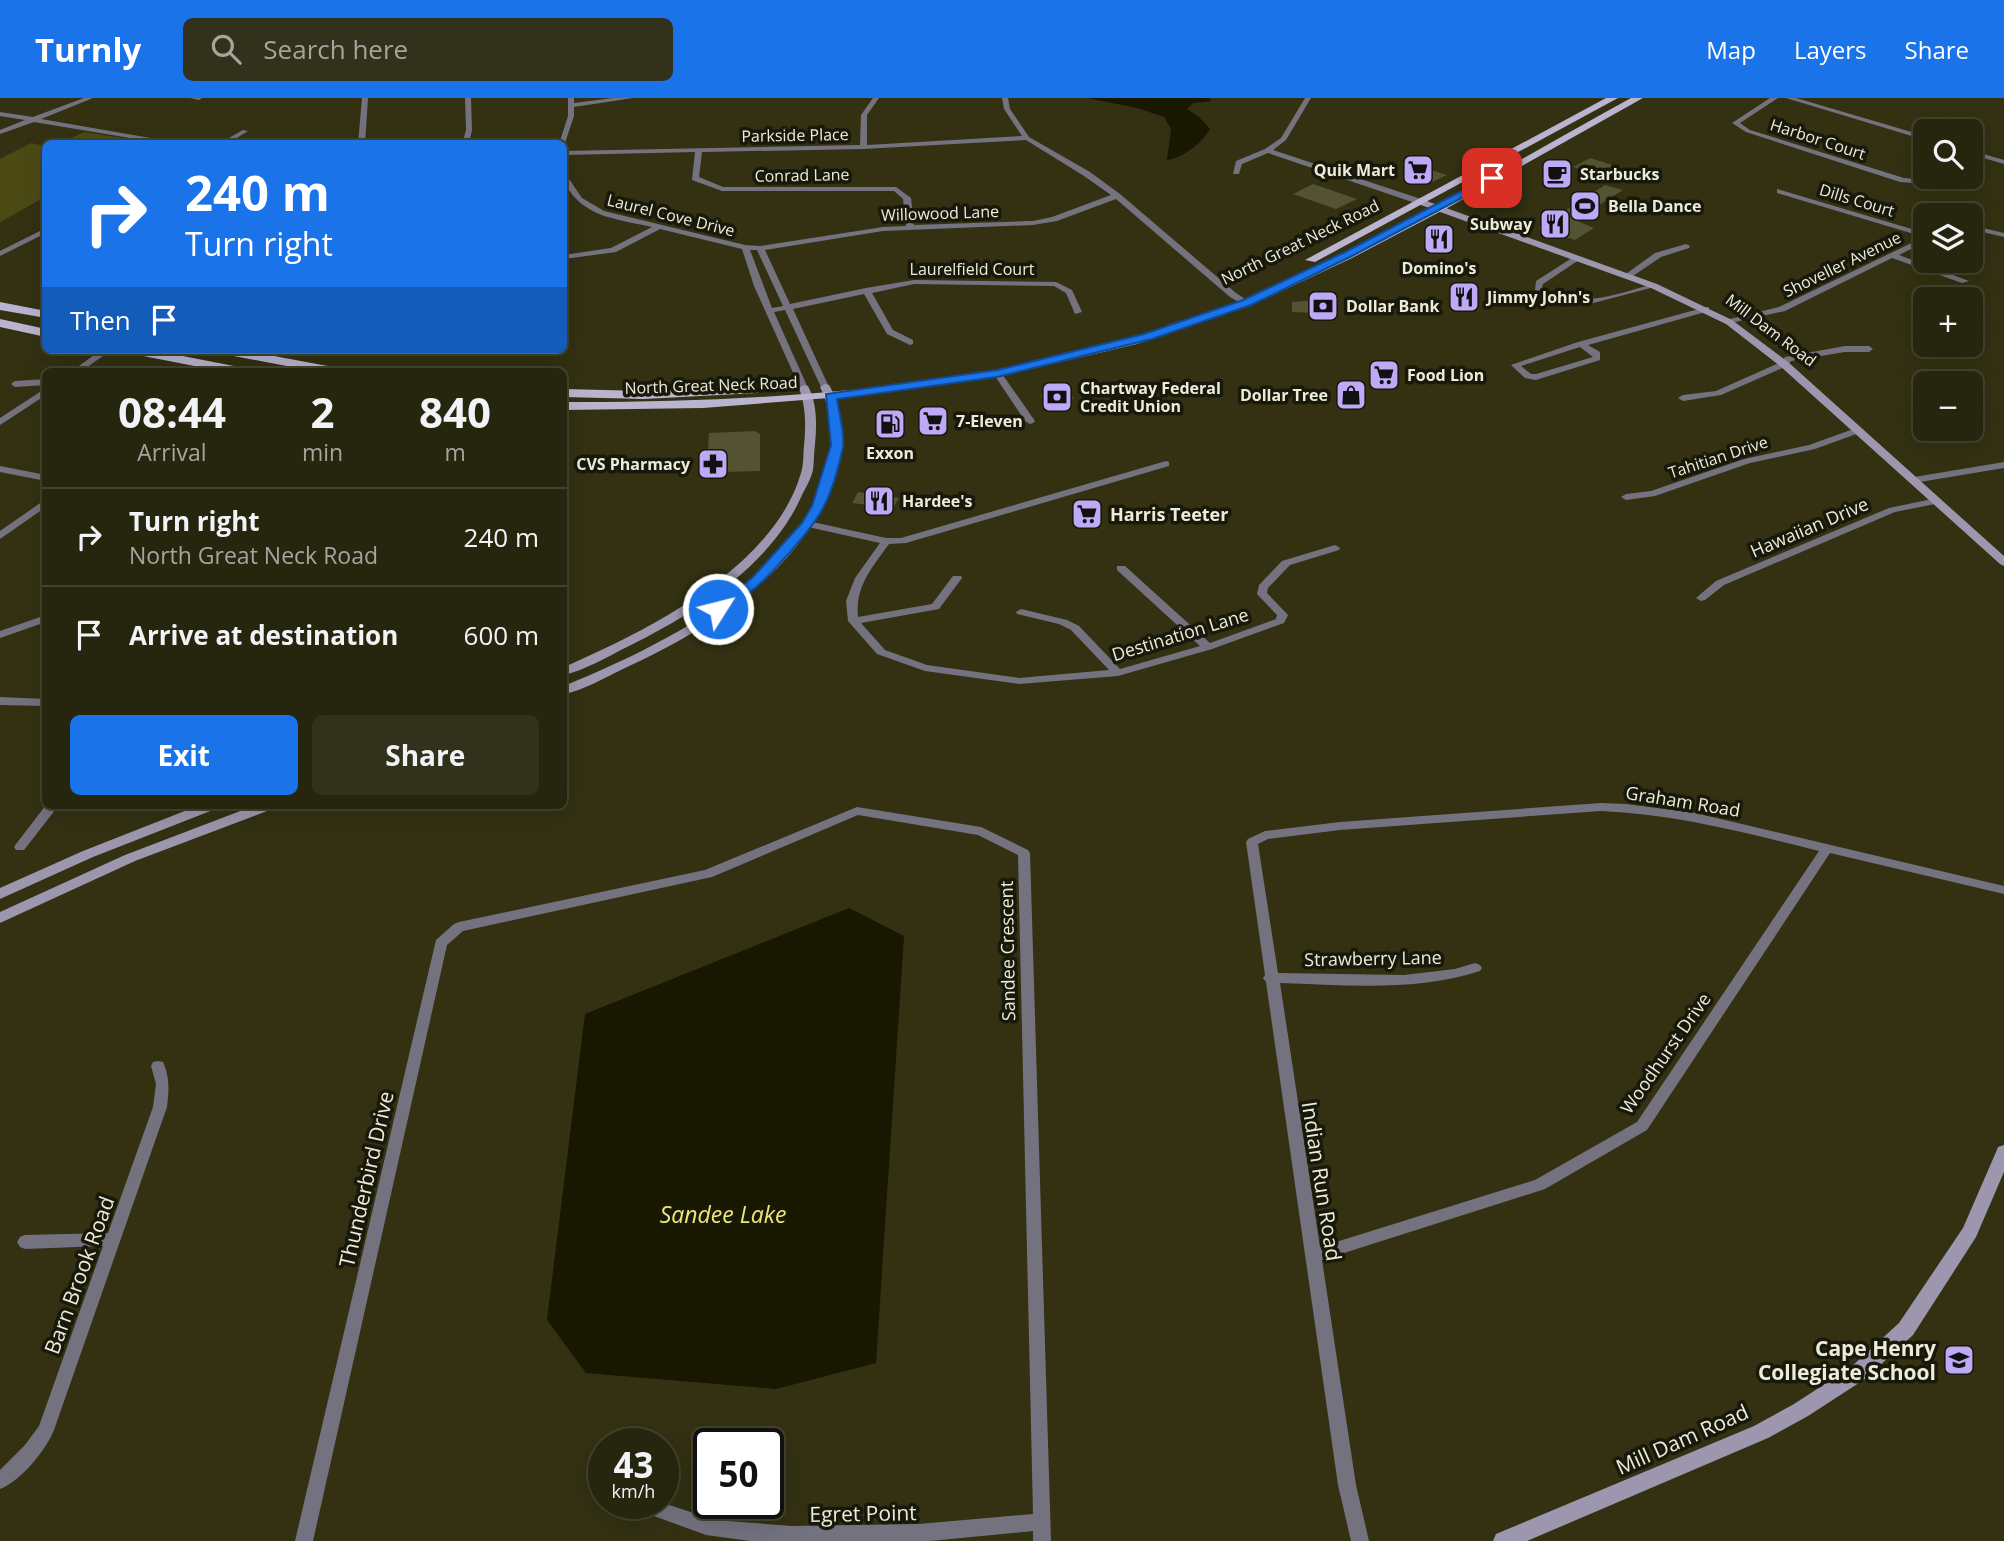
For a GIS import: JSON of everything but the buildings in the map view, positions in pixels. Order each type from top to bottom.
[{"type":"main road","name":"North Great Neck Road","points":[[828,392],[988,364],[1132,329],[1233,295],[1293,269],[1613,98]]},
{"type":"main road","name":"North Great Neck Road","points":[[567,393],[828,392],[997,373],[1148,337],[1247,303],[1349,254],[1638,98]]},
{"type":"main road","name":"Mill Dam Road","points":[[1422,202],[1654,286],[1729,322],[1784,363],[1914,480],[1999,551],[2004,562]]},
{"type":"main road","points":[[0,306],[42,314]]},
{"type":"main road","points":[[0,323],[42,331]]},
{"type":"main road","points":[[153,354],[224,368]]},
{"type":"main road","points":[[244,354],[317,368]]},
{"type":"main road","points":[[567,689],[612,671],[679,637],[757,581],[808,524],[822,497],[837,445],[828,392]]},
{"type":"main road","name":"North Great Neck Road","points":[[567,406],[681,406],[806,393]]},
{"type":"main road","points":[[567,670],[658,628],[714,590],[753,556],[785,518],[807,472],[812,439],[806,393]]},
{"type":"main road","points":[[0,894],[88,854],[203,809]]},
{"type":"main road","points":[[0,918],[130,858],[259,809]]},
{"type":"main road","name":"Mill Dam Road","points":[[1503,1541],[1761,1432],[1858,1373],[1906,1329],[1970,1232],[2004,1152]]},
{"type":"street","points":[[0,132],[90,98]]},
{"type":"street","points":[[193,98],[199,99]]},
{"type":"street","points":[[361,140],[365,98]]},
{"type":"street","points":[[466,140],[469,130],[468,98]]},
{"type":"street","points":[[563,140],[571,101],[630,98]]},
{"type":"street","points":[[863,147],[864,115],[876,98]]},
{"type":"street","points":[[1005,98],[1007,108],[1027,138],[1087,174],[1117,196],[1233,295],[1247,303]]},
{"type":"street","points":[[1236,172],[1239,163],[1268,151],[1287,135],[1308,98]]},
{"type":"street","name":"Harbor Court","points":[[1775,98],[1735,122],[1748,131],[1913,181]]},
{"type":"street","points":[[1789,98],[1913,134]]},
{"type":"street","points":[[0,114],[158,140]]},
{"type":"street","points":[[228,140],[245,131]]},
{"type":"street","name":"Parkside Place","points":[[567,153],[863,147],[1003,142],[1027,138]]},
{"type":"street","name":"Conrad Lane","points":[[699,150],[695,178],[722,189],[896,189],[907,198],[910,227]]},
{"type":"street","points":[[1268,151],[1422,202]]},
{"type":"street","points":[[1983,156],[2004,162]]},
{"type":"street","name":"Laurel Cove Drive","points":[[567,182],[579,200],[591,209],[657,228],[760,248]]},
{"type":"street","name":"Dills Court","points":[[1780,191],[1913,233]]},
{"type":"street","name":"Willowood Lane","points":[[760,248],[910,227],[1046,221],[1117,196]]},
{"type":"street","points":[[567,256],[613,250],[657,228]]},
{"type":"street","points":[[1983,230],[2003,234]]},
{"type":"street","points":[[0,254],[42,232]]},
{"type":"street","name":"Shoveller Avenue","points":[[1729,322],[1783,309],[1913,243]]},
{"type":"street","points":[[1627,276],[1658,255],[1686,246]]},
{"type":"street","name":"Laurel Cove Drive","points":[[745,247],[769,311],[806,393]]},
{"type":"street","points":[[760,248],[786,309],[828,392]]},
{"type":"street","points":[[1891,255],[1965,281]]},
{"type":"street","points":[[1578,258],[1539,283],[1538,288],[1578,303],[1654,286]]},
{"type":"street","name":"Laurelfield Court","points":[[769,311],[914,282],[1045,283],[1065,287],[1078,312]]},
{"type":"street","points":[[866,290],[890,332],[909,342]]},
{"type":"street","points":[[1581,344],[1597,354],[1597,358],[1536,377],[1528,376],[1515,365],[1581,344],[1706,309]]},
{"type":"street","points":[[1683,398],[1718,393],[1788,359],[1822,352],[1869,349]]},
{"type":"street","points":[[80,368],[101,354]]},
{"type":"street","points":[[997,373],[1030,421]]},
{"type":"street","points":[[15,384],[42,382]]},
{"type":"street","points":[[0,422],[42,394]]},
{"type":"street","name":"Tahitian Drive","points":[[1626,497],[1653,494],[1746,461],[1812,447],[1859,430]]},
{"type":"street","points":[[808,524],[886,541],[902,541],[1166,464]]},
{"type":"street","points":[[1914,480],[2004,465]]},
{"type":"street","points":[[0,469],[42,477]]},
{"type":"street","name":"Hawaiian Drive","points":[[1701,598],[1720,583],[1892,510],[1937,500]]},
{"type":"street","points":[[0,536],[42,505]]},
{"type":"street","points":[[886,541],[851,601],[853,621],[935,607],[957,578]]},
{"type":"street","name":"Destination Lane","points":[[853,621],[881,652],[925,668],[1019,681],[1118,673],[1208,647],[1280,621],[1283,614],[1262,594],[1263,587],[1286,564],[1335,548]]},
{"type":"street","points":[[1121,568],[1208,647]]},
{"type":"street","points":[[1021,612],[1063,622],[1075,628],[1118,673]]},
{"type":"street","points":[[0,635],[42,619]]},
{"type":"street","points":[[0,701],[42,703]]},
{"type":"street","name":"Graham Road","points":[[1265,835],[1413,820],[1626,807],[1695,817],[2004,890]]},
{"type":"street","points":[[20,847],[50,809]]},
{"type":"street","name":"Sandee Crescent","points":[[553,908],[708,874],[857,811],[981,831],[1024,853],[1042,1541]]},
{"type":"street","name":"Indian Run Road","points":[[1265,835],[1252,842],[1252,853],[1347,1485],[1360,1541]]},
{"type":"street","name":"Woodhurst Drive","points":[[1313,1256],[1540,1185],[1642,1126],[1827,848]]},
{"type":"street","name":"Thunderbird Drive","points":[[304,1541],[442,943],[459,927],[553,908]]},
{"type":"street","name":"Strawberry Lane","points":[[1270,978],[1402,979],[1448,976],[1475,968]]},
{"type":"street","name":"Barn Brook Road","points":[[0,1481],[21,1464],[46,1430],[160,1107],[163,1084],[158,1066]]},
{"type":"street","points":[[25,1242],[114,1239]]},
{"type":"street","name":"Egret Point","points":[[679,1519],[714,1529],[750,1535],[803,1537],[969,1532],[1040,1522]]},
{"type":"shaded area","points":[[84,132],[136,140],[67,140]]},
{"type":"shaded area","points":[[31,143],[42,145],[42,199],[0,222],[0,159]]},
{"type":"water","points":[[1087,98],[1209,98],[1211,101],[1193,103],[1187,109],[1210,129],[1192,149],[1167,160],[1171,129],[1164,117],[1137,108]]},
{"type":"water","name":"Sandee Lake","points":[[849,908],[904,936],[876,1363],[776,1389],[586,1373],[547,1320],[585,1014]]},
{"type":"place","name":"Quik Mart","points":[[1418,170]]},
{"type":"place","name":"Starbucks","points":[[1557,174]]},
{"type":"place","name":"Bella Dance","points":[[1585,206]]},
{"type":"place","name":"Subway","points":[[1555,224]]},
{"type":"place","name":"Domino's","points":[[1439,239]]},
{"type":"place","name":"Jimmy John's","points":[[1464,297]]},
{"type":"place","name":"Dollar Bank","points":[[1323,306]]},
{"type":"place","name":"Food Lion","points":[[1384,375]]},
{"type":"place","name":"Dollar Tree","points":[[1351,395]]},
{"type":"place","name":"Chartway Federal Credit Union","points":[[1057,397]]},
{"type":"place","name":"7-Eleven","points":[[933,421]]},
{"type":"place","name":"Exxon","points":[[890,424]]},
{"type":"place","name":"CVS Pharmacy","points":[[713,464]]},
{"type":"place","name":"Hardee's","points":[[879,501]]},
{"type":"place","name":"Harris Teeter","points":[[1087,514]]},
{"type":"place","name":"Cape Henry Collegiate School","points":[[1959,1360]]},
{"type":"route","points":[[718,609],[757,581],[808,524],[818,506],[826,488],[837,445],[831,397],[997,373],[1148,337],[1247,303],[1349,254],[1492,178]]}]
